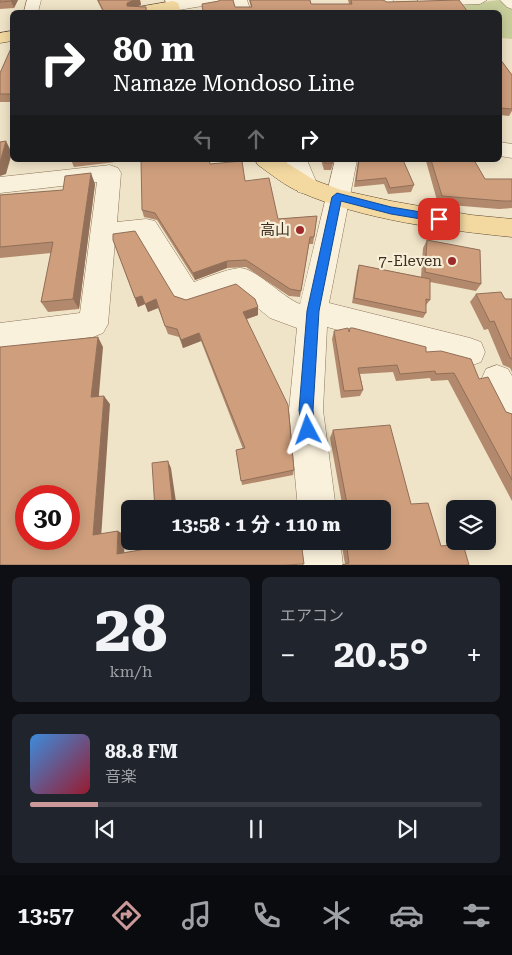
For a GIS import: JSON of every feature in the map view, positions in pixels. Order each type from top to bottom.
[{"type":"main road","points":[[150,10],[173,6]]},
{"type":"main road","points":[[269,162],[306,186],[337,197],[391,210],[471,224],[512,228]]},
{"type":"street","points":[[173,6],[214,0]]},
{"type":"street","points":[[385,5],[480,0]]},
{"type":"street","points":[[507,0],[512,4]]},
{"type":"street","points":[[297,162],[306,186]]},
{"type":"street","points":[[316,500],[306,410],[313,316],[346,162]]},
{"type":"street","points":[[0,184],[110,173],[94,324],[0,336]]},
{"type":"street","points":[[104,233],[146,228],[187,295],[241,279],[280,309],[470,352]]},
{"type":"street","points":[[321,550],[322,565]]},
{"type":"green space","points":[[498,0],[512,7],[512,39],[502,38],[502,10],[467,10],[464,5]]},
{"type":"building","points":[[0,0],[12,0],[0,2]]},
{"type":"building","points":[[98,0],[134,0],[127,3],[127,6],[146,7],[146,10],[103,10]]},
{"type":"building","points":[[233,0],[235,7],[252,7],[250,0],[310,0],[311,4],[352,4],[351,0],[383,0],[387,2],[459,0],[466,10],[203,10],[202,4]]},
{"type":"building","points":[[10,50],[10,94],[0,94],[0,73]]},
{"type":"building","points":[[502,62],[512,75],[512,109],[502,108]]},
{"type":"building","points":[[6,141],[0,162],[0,142]]},
{"type":"building","points":[[141,162],[210,162],[210,164],[242,162],[245,181],[269,178],[278,219],[317,216],[314,237],[310,237],[301,291],[290,289],[246,260],[227,261],[193,273],[155,213],[142,210]]},
{"type":"building","points":[[359,162],[404,162],[414,185],[390,188],[386,178],[356,181]]},
{"type":"building","points":[[432,162],[475,162],[485,179],[512,179],[512,201],[442,196]]},
{"type":"building","points":[[91,173],[73,299],[41,302],[53,242],[0,247],[0,195],[63,190],[65,176]]},
{"type":"building","points":[[135,231],[174,296],[186,300],[236,284],[255,299],[258,307],[243,312],[288,405],[294,470],[241,481],[236,450],[245,448],[199,333],[181,340],[177,329],[165,326],[156,299],[145,304],[142,296],[135,298],[113,240],[113,234]]},
{"type":"building","points":[[427,240],[480,250],[481,284],[425,272]]},
{"type":"building","points":[[359,265],[430,279],[430,300],[426,299],[426,313],[354,298]]},
{"type":"building","points":[[501,292],[505,299],[512,299],[512,359],[494,321],[490,322],[476,294]]},
{"type":"building","points":[[348,328],[349,332],[350,328],[353,328],[426,347],[426,352],[441,351],[471,359],[479,379],[488,377],[506,412],[512,414],[512,480],[454,373],[436,374],[435,371],[400,374],[397,365],[358,368],[363,390],[344,391],[334,331]]},
{"type":"building","points":[[98,337],[91,397],[104,396],[93,535],[118,531],[117,554],[140,550],[302,550],[304,564],[284,565],[0,565],[0,347]]},
{"type":"building","points":[[390,425],[411,504],[428,503],[441,546],[446,546],[446,550],[465,550],[469,565],[342,565],[349,563],[347,550],[391,550],[391,500],[346,500],[333,430]]},
{"type":"building","points":[[168,461],[172,500],[154,500],[152,463]]},
{"type":"place","name":"高山","points":[[300,230]]},
{"type":"place","name":"7-Eleven","points":[[452,261]]},
{"type":"route","points":[[308,430],[306,410],[313,311],[337,197],[439,219]]}]
